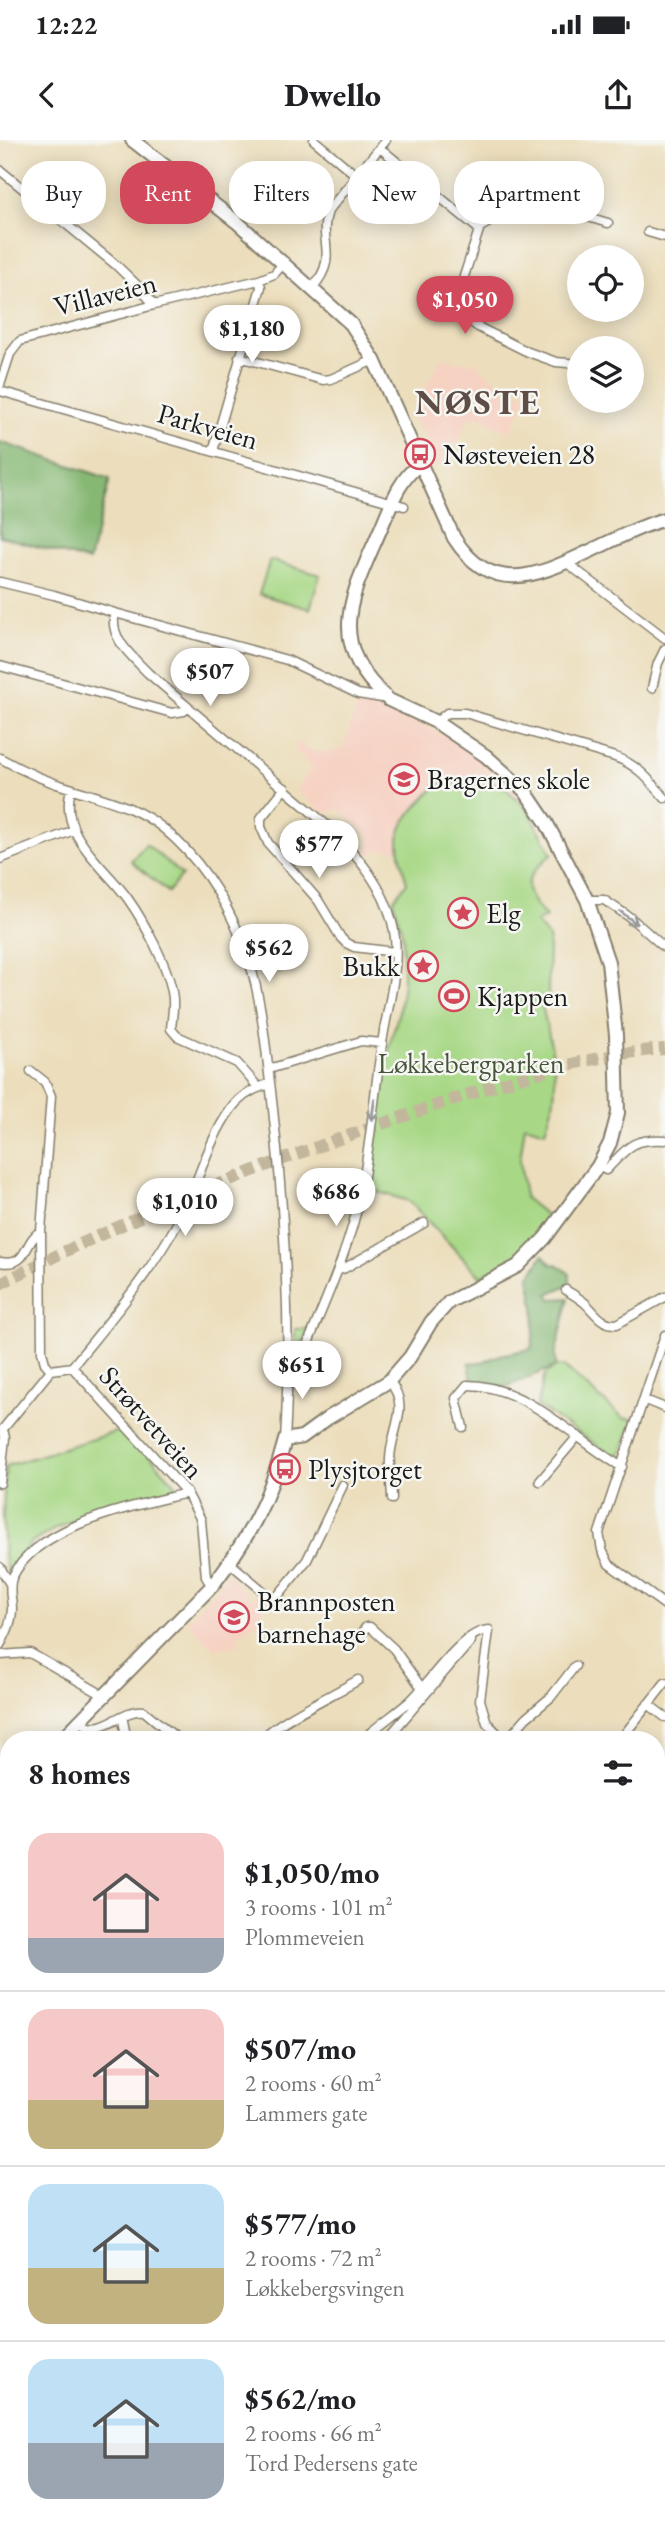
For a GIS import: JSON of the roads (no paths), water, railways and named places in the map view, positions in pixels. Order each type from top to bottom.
[{"type":"main road","points":[[132,140],[285,262],[351,324],[374,360],[454,538],[467,556],[484,569],[497,574],[523,576],[548,571],[639,528],[665,519]]},
{"type":"main road","points":[[69,1731],[212,1586],[230,1563],[267,1499],[285,1440],[302,1437],[389,1381],[410,1357],[431,1322],[449,1302],[518,1266],[545,1238],[598,1166],[614,1132],[619,1092],[608,962],[587,900],[546,822],[525,791],[486,756],[436,722],[389,700],[369,682],[355,654],[349,626],[355,589],[398,501],[423,469]]},
{"type":"street","points":[[314,140],[348,168]]},
{"type":"street","points":[[369,161],[383,144],[471,224],[480,227]]},
{"type":"street","points":[[0,170],[116,265],[154,304]]},
{"type":"street","points":[[313,287],[328,259],[325,218],[348,187]]},
{"type":"street","points":[[567,363],[540,357],[478,327],[461,314],[457,298],[480,227],[498,213],[516,204],[549,207],[608,223]]},
{"type":"street","points":[[648,232],[665,237]]},
{"type":"street","name":"Villaveien","points":[[0,385],[10,354],[18,342],[154,304],[258,280],[274,274],[285,262]]},
{"type":"street","points":[[213,451],[261,287],[258,280]]},
{"type":"street","points":[[239,357],[323,380],[374,360]]},
{"type":"street","name":"Parkveien","points":[[0,391],[398,501]]},
{"type":"street","points":[[567,563],[665,638]]},
{"type":"street","points":[[0,582],[287,660],[358,694],[389,700]]},
{"type":"street","points":[[115,614],[114,627],[125,650],[187,708],[336,833],[371,875],[392,922],[395,952],[388,1014],[360,1195],[339,1269],[306,1348],[301,1356],[288,1360]]},
{"type":"street","points":[[652,688],[658,663],[665,649]]},
{"type":"street","points":[[0,666],[172,713],[187,708]]},
{"type":"street","points":[[436,722],[447,713],[465,713],[615,757],[630,763],[643,773],[665,799]]},
{"type":"street","points":[[0,758],[36,777],[118,802],[138,811],[163,829],[186,850],[209,879],[242,941],[253,972],[269,1069],[281,1177],[288,1360],[285,1440]]},
{"type":"street","points":[[285,788],[261,818],[261,827],[268,843],[318,900],[346,943],[354,947],[395,952]]},
{"type":"street","points":[[71,789],[68,808],[74,830],[88,853],[127,898],[148,933],[172,988],[172,1029],[177,1036],[237,1063],[258,1087]]},
{"type":"street","points":[[0,859],[74,830]]},
{"type":"street","points":[[587,900],[604,900],[631,918],[665,948]]},
{"type":"street","points":[[269,1069],[361,1041],[382,1042]]},
{"type":"street","points":[[0,1483],[5,1438],[2,1429],[51,1370],[45,1363],[42,1352],[41,1231],[51,1096],[45,1083],[31,1071]]},
{"type":"street","points":[[72,1367],[163,1249],[222,1122],[232,1107],[248,1092],[270,1084]]},
{"type":"street","points":[[598,1166],[606,1170],[631,1145],[642,1140],[665,1140]]},
{"type":"street","points":[[339,1269],[424,1223]]},
{"type":"street","points":[[1,1265],[21,1259],[36,1234],[41,1231]]},
{"type":"street","points":[[566,1290],[585,1303],[602,1321],[610,1324],[617,1324],[665,1297]]},
{"type":"street","points":[[665,1335],[599,1533],[602,1550],[609,1564],[665,1605]]},
{"type":"street","name":"Strøtvetveien","points":[[51,1370],[72,1367],[187,1493],[201,1520],[206,1577],[212,1586]]},
{"type":"street","points":[[389,1381],[401,1400],[390,1459],[392,1499]]},
{"type":"street","points":[[463,1427],[456,1398],[467,1385],[507,1393],[578,1436],[621,1467]]},
{"type":"street","points":[[645,1400],[665,1409]]},
{"type":"street","points":[[540,1481],[578,1436]]},
{"type":"street","points":[[230,1563],[269,1596],[276,1598],[307,1560],[343,1485]]},
{"type":"street","points":[[10,1584],[19,1567],[31,1554],[76,1526],[187,1493]]},
{"type":"street","points":[[0,1567],[10,1584],[11,1619],[0,1645]]},
{"type":"street","points":[[359,1637],[366,1627],[370,1627],[394,1649],[421,1687]]},
{"type":"street","points":[[372,1731],[411,1700],[476,1633],[489,1630],[480,1700],[487,1723],[495,1731]]},
{"type":"street","points":[[394,1731],[470,1644],[476,1633]]},
{"type":"street","points":[[0,1655],[30,1653],[103,1695]]},
{"type":"street","points":[[514,1731],[551,1697],[575,1666]]},
{"type":"street","points":[[268,1731],[358,1680]]},
{"type":"street","points":[[627,1731],[665,1684]]},
{"type":"street","points":[[648,1704],[665,1717]]},
{"type":"street","points":[[78,1720],[86,1727],[97,1728],[137,1710],[144,1711],[168,1731]]},
{"type":"street","points":[[122,1716],[125,1731]]},
{"type":"tunnel","points":[[0,1284],[150,1213],[252,1171],[356,1133],[470,1094],[567,1065],[633,1052],[665,1049]]},
{"type":"place","name":"Nøsteveien 28","points":[[420,454]]},
{"type":"place","name":"Bragernes skole","points":[[404,779]]},
{"type":"place","name":"Elg","points":[[463,913]]},
{"type":"place","name":"Bukk","points":[[423,966]]},
{"type":"place","name":"Kjappen","points":[[454,996]]},
{"type":"place","name":"Plysjtorget","points":[[285,1469]]},
{"type":"place","name":"Brannposten barnehage","points":[[234,1617]]},
{"type":"district","name":"NØSTE","points":[[478,401]]},
{"type":"park label","name":"Løkkebergparken","points":[[471,1063]]}]
